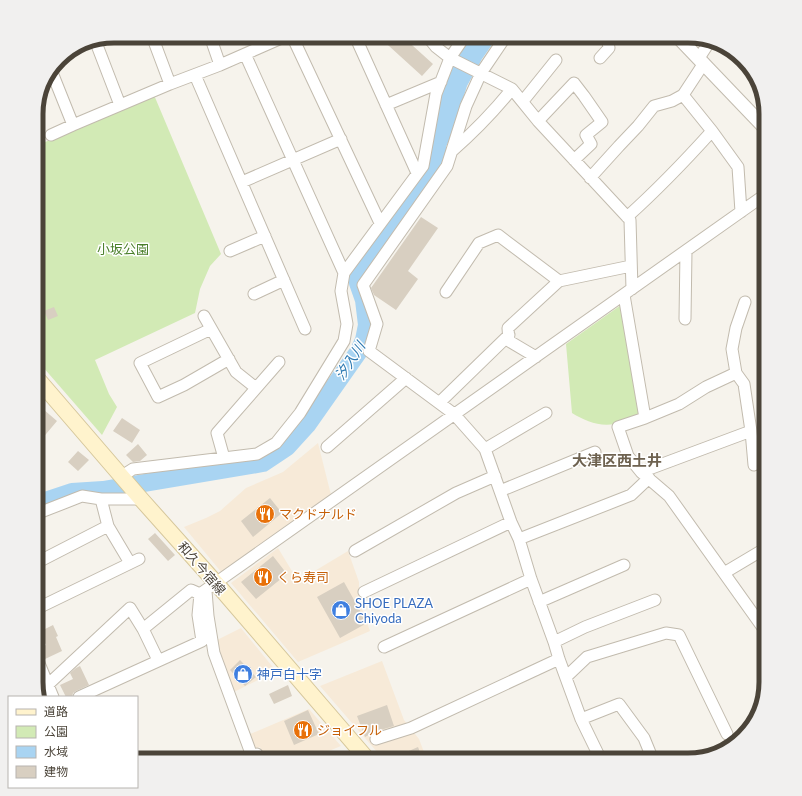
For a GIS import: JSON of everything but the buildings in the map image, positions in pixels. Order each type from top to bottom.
[{"type":"main road","name":"和久今宿線","points":[[43,385],[139,496],[207,589],[361,753]]},
{"type":"street","points":[[155,43],[170,84]]},
{"type":"street","points":[[212,43],[220,65]]},
{"type":"street","points":[[51,135],[170,84],[245,54],[259,43]]},
{"type":"street","points":[[295,43],[380,223]]},
{"type":"street","points":[[358,43],[417,173]]},
{"type":"street","points":[[433,43],[450,58],[512,89],[538,121],[630,220],[630,266],[628,292],[645,418]]},
{"type":"street","points":[[122,476],[134,468],[257,454],[276,443],[300,413],[344,341],[347,324],[341,291],[344,273],[423,166],[436,94],[450,58],[460,43]]},
{"type":"street","points":[[501,43],[481,73],[466,106],[447,166],[363,285],[377,324],[369,351],[454,414],[485,449],[519,539],[559,659],[581,718],[598,753]]},
{"type":"street","points":[[600,58],[609,48],[608,43]]},
{"type":"street","points":[[684,43],[759,121]]},
{"type":"street","points":[[97,45],[120,105]]},
{"type":"street","points":[[590,178],[638,126],[654,106],[672,101],[683,95],[708,46]]},
{"type":"street","points":[[245,54],[344,273]]},
{"type":"street","points":[[523,101],[556,60]]},
{"type":"street","points":[[195,74],[305,329]]},
{"type":"street","points":[[54,77],[73,125]]},
{"type":"street","points":[[386,106],[440,82]]},
{"type":"street","points":[[538,121],[574,83],[602,122],[586,135],[591,144],[574,160]]},
{"type":"street","points":[[452,151],[496,109],[512,89]]},
{"type":"street","points":[[683,95],[712,131],[738,168],[741,212]]},
{"type":"street","points":[[627,217],[683,163],[712,131]]},
{"type":"street","points":[[242,182],[341,139]]},
{"type":"street","points":[[143,629],[191,590],[207,589],[759,199]]},
{"type":"street","points":[[446,292],[479,243],[498,234],[559,281]]},
{"type":"street","points":[[230,251],[265,236]]},
{"type":"street","points":[[685,319],[686,251]]},
{"type":"street","points":[[536,357],[509,341],[508,328],[559,281],[630,266]]},
{"type":"street","points":[[254,294],[284,280]]},
{"type":"street","points":[[745,302],[736,328],[732,349],[736,373],[744,384],[752,431],[754,465]]},
{"type":"street","points":[[204,316],[236,372],[256,388]]},
{"type":"street","points":[[211,329],[140,363],[158,397],[184,385],[229,359]]},
{"type":"street","points":[[439,403],[508,335]]},
{"type":"street","points":[[224,458],[217,433],[279,362]]},
{"type":"street","points":[[736,373],[706,387],[679,404],[618,427],[628,456],[645,475],[669,496],[759,622]]},
{"type":"street","points":[[327,447],[406,378]]},
{"type":"street","points":[[485,449],[546,412]]},
{"type":"street","points":[[519,539],[631,495],[645,475],[752,431]]},
{"type":"street","points":[[500,491],[595,452]]},
{"type":"street","points":[[355,551],[456,493],[495,476]]},
{"type":"street","points":[[43,511],[82,496],[101,499],[139,496]]},
{"type":"street","points":[[43,606],[134,561],[108,526],[101,499]]},
{"type":"street","points":[[364,592],[512,522]]},
{"type":"street","points":[[43,559],[108,526]]},
{"type":"street","points":[[724,573],[759,552]]},
{"type":"street","points":[[539,602],[624,565]]},
{"type":"street","points":[[384,647],[532,579]]},
{"type":"street","points":[[81,696],[202,641],[198,615],[207,589]]},
{"type":"street","points":[[207,589],[208,616],[214,653],[250,753]]},
{"type":"street","points":[[554,642],[585,627],[655,600]]},
{"type":"street","points":[[52,696],[44,689],[130,608],[143,629],[158,660]]},
{"type":"street","points":[[566,677],[587,657],[666,633],[679,635],[727,734]]},
{"type":"street","points":[[376,739],[411,728],[559,659]]},
{"type":"street","points":[[581,718],[619,704],[644,738],[650,753]]},
{"type":"shaded area","points":[[318,443],[331,495],[222,573],[184,527],[220,511],[246,488],[283,472]]},
{"type":"shaded area","points":[[278,548],[298,581],[348,551],[359,582],[359,601],[370,631],[298,662],[231,583]]},
{"type":"shaded area","points":[[241,628],[276,671],[232,693],[215,641]]},
{"type":"shaded area","points":[[382,661],[404,720],[419,739],[424,753],[378,753],[320,686]]},
{"type":"shaded area","points":[[309,709],[341,746],[324,753],[262,753],[260,747],[254,749],[248,735]]},
{"type":"green space","name":"小坂公園","points":[[154,95],[221,254],[210,266],[200,289],[195,313],[95,360],[109,394],[117,407],[102,435],[43,367],[43,143]]},
{"type":"green space","points":[[621,305],[640,412],[639,414],[621,422],[603,425],[587,421],[572,413],[566,344]]},
{"type":"water","points":[[467,43],[493,43],[482,59],[467,86],[452,134],[437,166],[404,197],[428,163],[442,92],[459,54]]},
{"type":"waterway","name":"汐入川","points":[[43,502],[72,492],[103,490],[263,463],[287,447],[307,425],[359,351],[364,340],[367,325],[364,300],[357,275],[360,264],[428,176],[439,152]]},
{"type":"place","name":"マクドナルド","points":[[265,514]]},
{"type":"place","name":"くら寿司","points":[[263,577]]},
{"type":"place","name":"SHOE PLAZA Chiyoda","points":[[341,610]]},
{"type":"place","name":"神戸白十字","points":[[243,674]]},
{"type":"place","name":"ジョイフル","points":[[303,730]]},
{"type":"district","name":"大津区西土井","points":[[617,461]]}]
